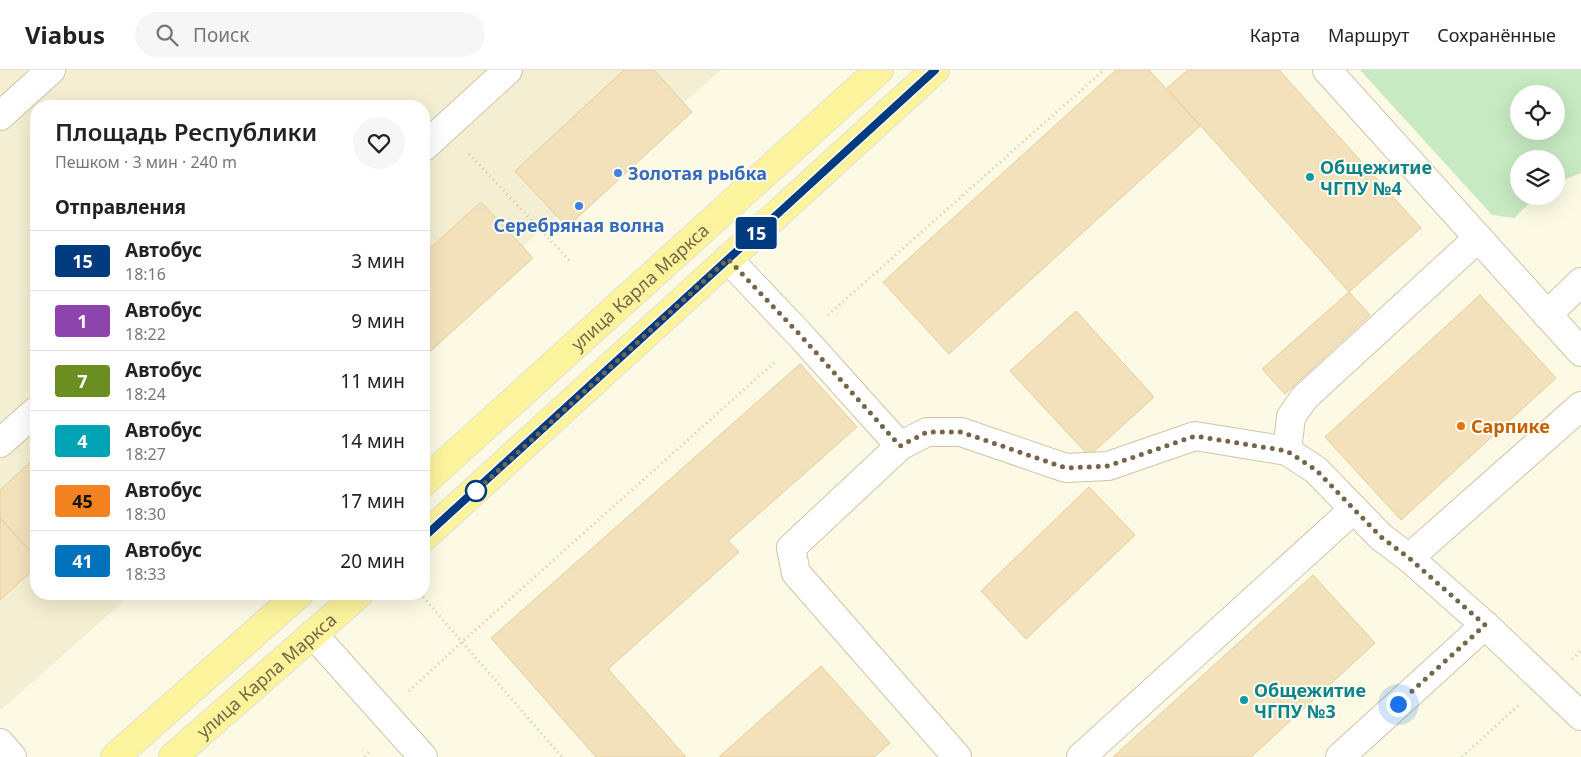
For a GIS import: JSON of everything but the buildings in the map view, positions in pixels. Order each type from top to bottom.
[{"type":"main road","name":"улица Карла Маркса","points":[[430,477],[879,70]]},
{"type":"main road","points":[[430,532],[936,70]]},
{"type":"main road","points":[[115,757],[292,600]]},
{"type":"main road","name":"улица Карла Маркса","points":[[173,757],[352,600]]},
{"type":"street","points":[[0,116],[51,70]]},
{"type":"street","points":[[430,141],[508,70]]},
{"type":"street","points":[[1327,70],[1581,352]]},
{"type":"street","points":[[1287,451],[1292,417],[1304,398],[1478,238]]},
{"type":"street","points":[[728,259],[802,337],[900,446]]},
{"type":"street","points":[[1547,315],[1581,282]]},
{"type":"street","points":[[1409,558],[1581,406]]},
{"type":"street","points":[[0,443],[30,416]]},
{"type":"street","points":[[956,757],[796,573],[791,548],[900,446],[927,432],[961,432],[1066,468],[1108,466],[1195,436],[1287,451],[1316,470],[1381,537],[1409,558],[1485,625],[1581,716]]},
{"type":"street","points":[[1081,757],[1354,509]]},
{"type":"street","points":[[1340,757],[1485,625]]},
{"type":"street","points":[[313,634],[423,757]]},
{"type":"street","points":[[0,743],[12,757]]},
{"type":"path","points":[[408,693],[462,642],[802,337],[1104,70]]},
{"type":"path","points":[[444,128],[570,260]]},
{"type":"path","points":[[425,600],[562,757]]},
{"type":"shaded area","points":[[0,70],[721,70],[430,329],[430,100],[30,100],[30,600],[125,600],[1,710]]},
{"type":"green space","points":[[1360,70],[1581,70],[1581,173],[1565,179],[1565,150],[1510,150],[1510,205],[1528,205],[1514,218],[1492,215]]},
{"type":"bus line","name":"15","points":[[430,532],[935,70]]},
{"type":"place","name":"Золотая рыбка","points":[[618,173]]},
{"type":"place","name":"Общежитие ЧГПУ №4","points":[[1310,177]]},
{"type":"place","name":"Серебряная волна","points":[[579,206]]},
{"type":"place","name":"Сарпике","points":[[1461,426]]},
{"type":"place","name":"Общежитие ЧГПУ №3","points":[[1244,700]]},
{"type":"route","points":[[476,491],[474,493],[728,259],[802,337],[900,446],[927,432],[961,432],[1066,468],[1108,466],[1195,436],[1287,451],[1316,470],[1381,537],[1409,558],[1485,625],[1398,704]]}]
